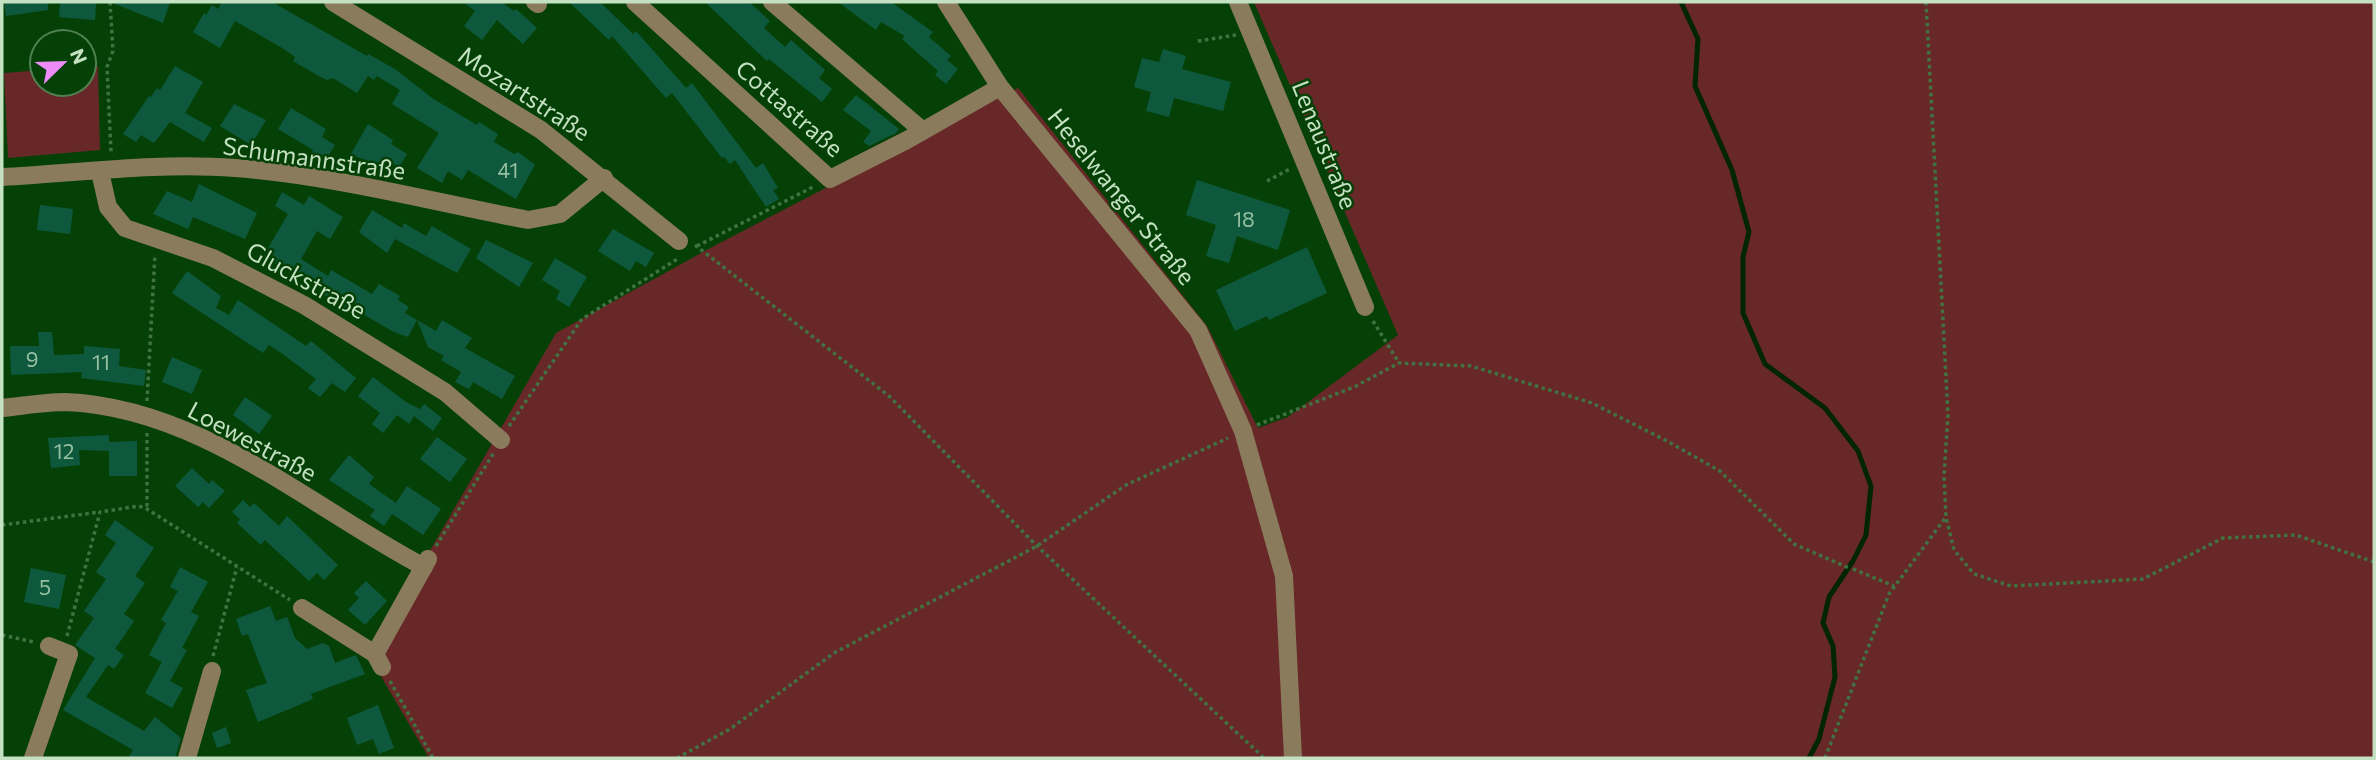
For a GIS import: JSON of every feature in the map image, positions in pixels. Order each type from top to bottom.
[{"type":"street","name":"Mozartstraße","points":[[333,2],[541,130],[679,241]]},
{"type":"street","name":"Cottastraße","points":[[635,2],[830,179],[1000,87]]},
{"type":"street","points":[[772,2],[923,131]]},
{"type":"street","name":"Lenaustraße","points":[[1238,2],[1365,307]]},
{"type":"street","name":"Heselwanger Straße","points":[[943,4],[1000,87],[1198,330],[1243,431],[1284,576],[1293,758]]},
{"type":"street","name":"Schumannstraße","points":[[2,177],[172,167],[235,168],[315,179],[528,220],[560,215],[604,178]]},
{"type":"street","name":"Gluckstraße","points":[[106,172],[108,207],[125,228],[213,258],[304,305],[445,392],[501,440]]},
{"type":"street","name":"Loewestraße","points":[[2,408],[64,402],[147,416],[225,449],[426,563]]},
{"type":"street","points":[[302,608],[379,660],[426,563]]},
{"type":"street","points":[[33,758],[69,654],[56,649]]},
{"type":"street","points":[[187,758],[212,671]]},
{"type":"path","points":[[106,172],[107,67],[113,51],[110,2]]},
{"type":"path","points":[[1926,2],[1948,415],[1944,475],[1946,517],[1954,550],[1974,574],[2011,586],[2143,579],[2223,538],[2295,535],[2374,562]]},
{"type":"path","points":[[1198,41],[1252,33]]},
{"type":"path","points":[[1267,181],[1305,163]]},
{"type":"path","points":[[426,563],[546,368],[582,318],[698,245],[830,179]]},
{"type":"path","points":[[698,245],[889,396],[1037,545],[1264,758]]},
{"type":"path","points":[[147,416],[154,278]]},
{"type":"path","points":[[1365,307],[1399,363]]},
{"type":"path","points":[[677,758],[730,729],[834,653],[1037,545],[1126,485],[1243,431],[1354,387],[1399,363],[1471,366],[1592,403],[1720,471],[1794,544],[1894,586]]},
{"type":"path","points":[[147,451],[147,509]]},
{"type":"path","points":[[2,525],[139,506],[302,608]]},
{"type":"path","points":[[2,635],[56,649],[100,512]]},
{"type":"path","points":[[1825,758],[1888,594],[1946,517]]},
{"type":"path","points":[[212,671],[212,660],[237,566]]},
{"type":"path","points":[[379,660],[433,758]]},
{"type":"shaded area","points":[[1254,2],[2374,2],[2374,758],[429,758],[369,656],[556,333],[714,246],[1018,88],[1207,326],[1258,428],[1288,417],[1398,335]]},
{"type":"shaded area","points":[[98,66],[100,150],[8,158],[4,73],[28,71],[28,98],[98,98]]},
{"type":"building","points":[[4,2],[48,2],[48,10],[6,16]]},
{"type":"building","points":[[60,2],[96,2],[95,20],[59,17]]},
{"type":"building","points":[[110,2],[170,2],[163,23]]},
{"type":"building","points":[[222,2],[272,2],[395,69],[432,98],[477,125],[479,122],[498,134],[494,142],[514,154],[518,152],[535,165],[516,199],[468,170],[462,180],[448,171],[442,183],[417,168],[439,133],[392,104],[403,85],[400,90],[377,76],[374,80],[368,76],[357,93],[333,78],[327,80],[293,61],[295,57],[284,49],[235,21],[220,48],[193,32],[204,13],[206,15],[212,5],[218,9]]},
{"type":"building","points":[[463,2],[501,2],[514,11],[516,9],[537,28],[523,44],[497,20],[482,40],[464,26],[475,11]]},
{"type":"building","points":[[569,2],[600,2],[633,34],[636,31],[686,88],[692,83],[756,168],[763,163],[778,188],[773,190],[779,199],[766,207],[735,160],[730,164],[722,158],[672,93],[666,98],[612,36],[609,40]]},
{"type":"building","points":[[705,2],[749,2],[770,21],[764,28],[785,47],[791,40],[825,70],[819,78],[832,89],[822,102],[769,59],[767,61]]},
{"type":"building","points":[[838,2],[891,2],[933,32],[929,37],[951,56],[947,60],[958,69],[946,84],[935,75],[938,71],[902,39],[905,36],[881,22],[876,30]]},
{"type":"building","points":[[1163,49],[1186,56],[1182,69],[1231,82],[1223,111],[1174,98],[1169,117],[1146,111],[1151,92],[1134,87],[1142,58],[1159,62]]},
{"type":"building","points":[[175,66],[203,82],[185,113],[212,128],[204,142],[170,122],[154,143],[141,135],[136,142],[123,134],[149,96],[151,97],[157,88],[160,90]]},
{"type":"building","points":[[856,95],[899,129],[896,133],[869,146],[863,142],[871,131],[843,110]]},
{"type":"building","points":[[234,104],[266,120],[251,145],[220,126]]},
{"type":"building","points":[[291,108],[326,129],[322,137],[335,145],[324,163],[311,155],[313,150],[278,129]]},
{"type":"building","points":[[368,124],[393,140],[391,144],[407,154],[399,167],[383,158],[378,166],[351,154]]},
{"type":"building","points":[[1197,180],[1290,210],[1278,250],[1237,236],[1229,263],[1206,256],[1216,225],[1186,215]]},
{"type":"building","points":[[199,184],[257,213],[245,239],[193,217],[188,229],[153,214],[167,191],[192,202]]},
{"type":"building","points":[[282,192],[304,205],[309,196],[343,217],[330,239],[317,231],[301,259],[328,276],[331,270],[372,294],[379,284],[400,296],[398,300],[409,307],[405,313],[436,331],[442,320],[472,338],[465,348],[515,376],[502,399],[473,382],[469,389],[455,382],[461,372],[441,360],[444,356],[428,347],[417,320],[408,337],[394,332],[347,305],[346,308],[319,292],[321,288],[263,257],[288,214],[275,206]]},
{"type":"building","points":[[40,205],[73,209],[70,234],[37,230]]},
{"type":"building","points":[[372,210],[402,228],[404,223],[426,236],[432,226],[471,249],[457,273],[395,239],[387,253],[359,232]]},
{"type":"building","points":[[613,229],[654,253],[646,267],[636,261],[630,271],[598,251]]},
{"type":"building","points":[[486,240],[533,263],[519,287],[476,258]]},
{"type":"building","points":[[1307,247],[1327,293],[1269,320],[1267,316],[1235,331],[1216,290]]},
{"type":"building","points":[[555,258],[587,277],[569,307],[556,299],[560,291],[542,280]]},
{"type":"building","points":[[187,271],[221,296],[216,308],[229,315],[238,300],[306,346],[311,341],[356,378],[345,392],[332,383],[320,397],[308,388],[316,379],[280,352],[269,345],[263,353],[172,293]]},
{"type":"building","points":[[38,332],[52,332],[54,355],[84,354],[84,346],[120,349],[119,366],[146,370],[144,386],[81,378],[82,372],[11,375],[10,346],[39,346]]},
{"type":"building","points":[[172,357],[202,370],[192,394],[162,382]]},
{"type":"building","points":[[373,377],[406,402],[420,409],[424,404],[442,418],[433,431],[414,416],[409,424],[397,415],[383,433],[372,424],[380,413],[358,396]]},
{"type":"building","points":[[245,397],[272,416],[259,434],[233,415]]},
{"type":"building","points":[[109,435],[109,442],[137,441],[137,476],[109,476],[109,451],[79,450],[80,465],[51,468],[48,438]]},
{"type":"building","points":[[437,437],[467,459],[450,482],[420,459]]},
{"type":"building","points":[[349,455],[374,477],[369,484],[396,503],[407,486],[441,509],[423,535],[392,514],[384,526],[370,516],[375,510],[329,480]]},
{"type":"building","points":[[192,468],[209,484],[212,480],[225,491],[209,508],[203,502],[198,507],[175,486]]},
{"type":"building","points":[[243,500],[250,507],[254,503],[279,526],[287,516],[338,565],[324,580],[317,573],[309,581],[265,540],[261,545],[237,523],[240,519],[232,512]]},
{"type":"building","points":[[115,520],[154,548],[135,576],[145,583],[124,614],[134,621],[115,649],[124,655],[114,669],[108,665],[86,697],[144,731],[155,717],[181,738],[175,758],[128,758],[133,750],[63,710],[95,658],[75,645],[94,618],[84,611],[106,579],[96,572],[116,543],[105,535]]},
{"type":"building","points":[[180,567],[208,582],[191,612],[199,616],[182,648],[187,650],[170,681],[183,688],[172,708],[145,693],[162,662],[149,655],[166,623],[161,620],[178,591],[170,587]]},
{"type":"building","points":[[31,568],[66,575],[59,609],[24,602]]},
{"type":"building","points":[[366,581],[387,601],[365,625],[348,610],[359,598],[354,593]]},
{"type":"building","points":[[270,606],[276,621],[287,617],[295,638],[307,649],[323,643],[329,646],[335,663],[356,655],[365,674],[311,694],[313,699],[258,722],[246,690],[267,683],[248,634],[242,636],[236,619]]},
{"type":"building","points":[[378,705],[394,748],[379,754],[373,739],[357,745],[347,718]]},
{"type":"building","points":[[226,727],[231,743],[217,748],[212,733]]},
{"type":"waterway","points":[[1681,2],[1698,39],[1695,86],[1732,170],[1749,232],[1743,257],[1743,313],[1765,364],[1825,408],[1858,451],[1871,486],[1866,535],[1853,561],[1829,597],[1823,623],[1833,646],[1835,677],[1819,739],[1809,758]]}]
